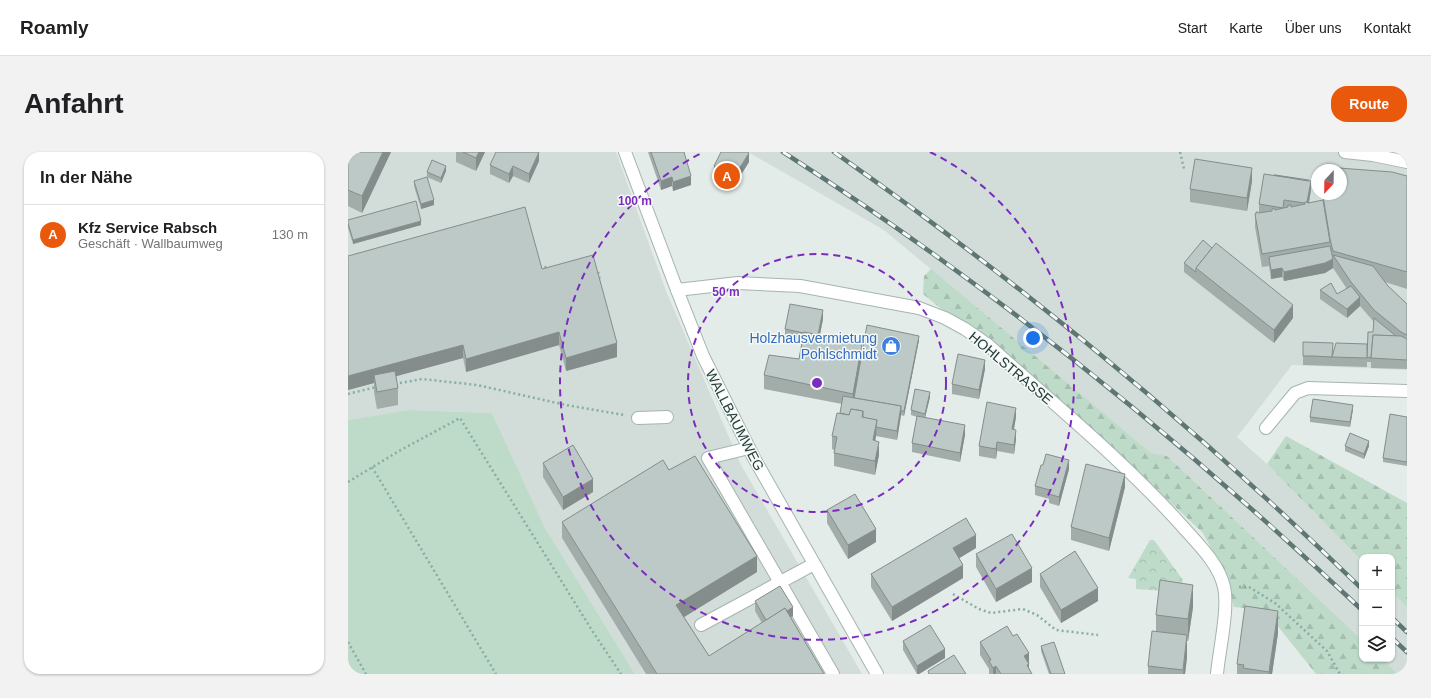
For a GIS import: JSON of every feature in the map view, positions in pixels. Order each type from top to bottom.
[{"type":"street","name":"WALLBAUMWEG","points":[[626,152],[676,290],[703,356],[749,448],[877,674]]},
{"type":"street","points":[[1345,152],[1373,155],[1407,162]]},
{"type":"street","name":"HOHLSTRASSE","points":[[676,290],[738,283],[800,286],[919,308],[945,318],[966,330],[988,346],[1126,468],[1175,518],[1218,570],[1224,587],[1225,610],[1216,674]]},
{"type":"street","points":[[1266,428],[1295,393],[1308,388],[1407,391]]},
{"type":"street","points":[[638,418],[667,417]]},
{"type":"street","points":[[749,448],[708,458],[833,674]]},
{"type":"street","points":[[702,625],[814,564]]},
{"type":"path","points":[[1180,152],[1184,169]]},
{"type":"path","points":[[539,272],[547,266],[541,277]]},
{"type":"path","points":[[597,269],[600,281]]},
{"type":"path","points":[[390,384],[422,379],[478,385],[566,405],[638,418]]},
{"type":"path","points":[[348,394],[382,386]]},
{"type":"path","points":[[348,482],[399,451],[460,418],[593,632],[621,674]]},
{"type":"path","points":[[372,467],[496,674]]},
{"type":"path","points":[[1224,587],[1249,587],[1275,603],[1327,651],[1340,674]]},
{"type":"path","points":[[953,594],[979,609],[991,613],[1023,609],[1037,615],[1056,630],[1098,635]]},
{"type":"path","points":[[348,642],[366,674]]},
{"type":"shaded area","points":[[348,152],[616,152],[666,291],[741,465],[862,674],[635,674],[545,528],[492,413],[408,410],[348,420]]},
{"type":"shaded area","points":[[748,152],[1407,152],[1407,370],[1292,365],[1237,437],[1267,464],[1359,558],[1359,637],[1167,456],[1151,453],[884,230]]},
{"type":"shaded area","points":[[1395,595],[1407,607],[1407,674],[1398,674],[1386,662],[1395,662]]},
{"type":"green space","points":[[931,269],[1151,453],[1167,456],[1359,637],[1359,662],[1386,662],[1398,674],[1316,674],[1265,610],[1234,607],[1226,576],[1203,533],[1142,476],[923,294],[924,276]]},
{"type":"green space","points":[[408,410],[492,413],[545,528],[635,674],[348,674],[348,420]]},
{"type":"green space","points":[[1286,436],[1407,503],[1407,607],[1395,595],[1395,554],[1359,554],[1359,558],[1267,464]]},
{"type":"green space","points":[[1150,540],[1154,540],[1183,580],[1179,592],[1136,589],[1136,579],[1128,578]]},
{"type":"building","points":[[348,152],[383,152],[362,196],[348,190]]},
{"type":"building","points":[[463,152],[479,152],[476,158]]},
{"type":"building","points":[[496,152],[539,152],[529,174],[513,166],[509,174],[490,165]]},
{"type":"building","points":[[651,152],[684,152],[691,176],[673,182],[672,177],[661,181]]},
{"type":"building","points":[[721,152],[749,153],[734,177],[714,166]]},
{"type":"building","points":[[1195,159],[1252,168],[1247,198],[1190,189]]},
{"type":"building","points":[[432,160],[446,166],[441,178],[427,172]]},
{"type":"building","points":[[1347,169],[1392,172],[1407,176],[1407,272],[1333,251],[1324,200],[1347,200]]},
{"type":"building","points":[[1264,174],[1311,181],[1307,202],[1305,203],[1284,200],[1283,208],[1259,204]]},
{"type":"building","points":[[1274,175],[1309,180],[1308,181]]},
{"type":"building","points":[[427,177],[434,200],[421,204],[414,181]]},
{"type":"building","points":[[1323,200],[1330,242],[1262,254],[1255,214],[1256,212],[1272,211],[1274,208],[1275,210],[1288,207],[1288,205],[1291,205],[1291,207],[1305,204],[1305,202],[1308,203]]},
{"type":"building","points":[[416,201],[421,221],[353,240],[348,220]]},
{"type":"building","points":[[525,207],[542,269],[593,255],[617,343],[566,358],[559,332],[466,359],[463,345],[348,376],[348,256]]},
{"type":"building","points":[[1203,240],[1212,248],[1196,268],[1196,272],[1184,263]]},
{"type":"building","points":[[1216,243],[1293,305],[1274,330],[1196,268]]},
{"type":"building","points":[[1330,246],[1333,259],[1325,263],[1284,272],[1282,268],[1271,270],[1269,257]]},
{"type":"building","points":[[1333,255],[1373,266],[1388,286],[1407,304],[1407,335],[1401,332],[1374,310],[1351,282]]},
{"type":"building","points":[[1331,283],[1337,294],[1351,286],[1360,297],[1347,309],[1320,290]]},
{"type":"building","points":[[790,304],[823,310],[818,335],[785,329]]},
{"type":"building","points":[[1374,318],[1396,336],[1373,335],[1371,358],[1367,357],[1368,332],[1373,332]]},
{"type":"building","points":[[867,325],[919,336],[904,411],[901,411],[901,406],[854,398]]},
{"type":"building","points":[[804,332],[862,344],[853,394],[764,375],[769,355],[799,359]]},
{"type":"building","points":[[1373,335],[1401,336],[1407,339],[1407,360],[1371,358]]},
{"type":"building","points":[[1303,342],[1333,343],[1332,357],[1303,356]]},
{"type":"building","points":[[1336,343],[1367,344],[1367,358],[1332,357]]},
{"type":"building","points":[[958,354],[985,360],[979,390],[952,384]]},
{"type":"building","points":[[395,371],[398,388],[377,392],[374,375]]},
{"type":"building","points":[[915,389],[930,392],[925,414],[911,410]]},
{"type":"building","points":[[843,396],[901,406],[897,431],[876,427],[877,420],[863,418],[863,411],[851,409],[849,415],[840,413]]},
{"type":"building","points":[[1313,399],[1353,405],[1350,422],[1310,417]]},
{"type":"building","points":[[987,402],[1016,408],[1012,429],[1016,430],[1014,445],[997,442],[996,449],[979,446]]},
{"type":"building","points":[[851,409],[863,411],[862,417],[877,420],[873,440],[879,442],[875,461],[834,453],[837,437],[832,436],[837,413],[849,415]]},
{"type":"building","points":[[1390,414],[1407,417],[1407,462],[1383,458]]},
{"type":"building","points":[[917,416],[965,425],[960,453],[912,443]]},
{"type":"building","points":[[1350,433],[1369,441],[1364,454],[1345,446]]},
{"type":"building","points":[[573,445],[593,479],[563,497],[543,463]]},
{"type":"building","points":[[1046,454],[1069,460],[1059,497],[1049,494],[1050,490],[1035,486]]},
{"type":"building","points":[[695,456],[757,556],[676,605],[709,656],[785,608],[824,674],[657,674],[562,522],[663,460],[669,470]]},
{"type":"building","points":[[1086,464],[1125,474],[1109,538],[1071,527]]},
{"type":"building","points":[[855,494],[876,529],[848,545],[827,510]]},
{"type":"building","points":[[966,518],[976,535],[953,548],[963,565],[892,607],[871,574]]},
{"type":"building","points":[[1012,534],[1032,568],[996,589],[976,554]]},
{"type":"building","points":[[1075,551],[1098,588],[1061,610],[1040,574]]},
{"type":"building","points":[[1160,580],[1193,585],[1188,619],[1156,615]]},
{"type":"building","points":[[780,586],[793,607],[787,611],[785,608],[766,620],[755,601]]},
{"type":"building","points":[[1245,606],[1278,611],[1269,672],[1243,668],[1244,665],[1237,664]]},
{"type":"building","points":[[930,625],[945,649],[917,666],[903,641]]},
{"type":"building","points":[[1007,626],[1013,636],[1017,634],[1029,653],[1024,656],[1029,664],[1027,665],[1032,674],[1001,674],[996,666],[993,668],[989,661],[991,660],[980,642]]},
{"type":"building","points":[[1152,631],[1187,635],[1183,670],[1148,666]]},
{"type":"building","points":[[1054,642],[1065,674],[1051,674],[1041,646]]},
{"type":"building","points":[[954,655],[966,674],[929,674],[928,671]]},
{"type":"railway","points":[[783,152],[936,256],[1083,368],[1155,426],[1225,486],[1359,607]]},
{"type":"railway","points":[[834,152],[972,253],[1107,360],[1237,472],[1359,586]]},
{"type":"railway","points":[[1395,621],[1407,632]]},
{"type":"railway","points":[[1395,641],[1407,652]]},
{"type":"place","name":"Kfz Service Rabsch","points":[[727,176]]},
{"type":"place","name":"Holzhausvermietung Pohlschmidt","points":[[891,346]]}]
